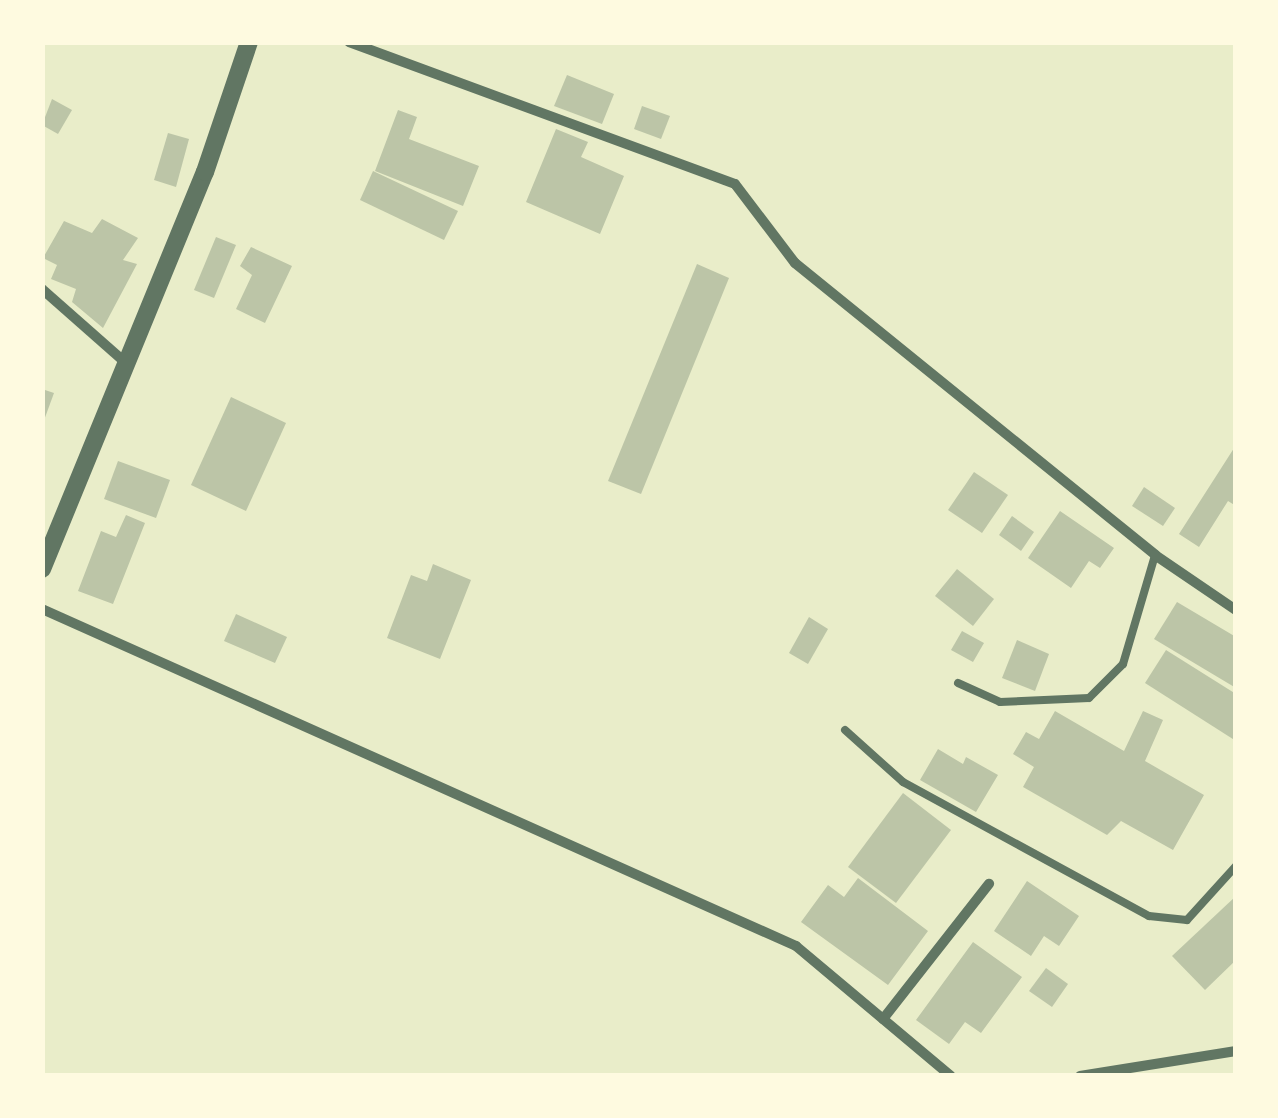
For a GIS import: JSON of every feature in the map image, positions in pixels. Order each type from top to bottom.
[{"type":"street","points":[[42,569],[205,172],[250,42]]},
{"type":"street","points":[[349,42],[735,184],[795,263],[1155,555],[1236,610]]},
{"type":"street","points":[[42,288],[128,365]]},
{"type":"street","points":[[42,609],[796,946],[951,1076]]},
{"type":"street","points":[[883,1019],[989,884]]},
{"type":"street","points":[[1080,1076],[1236,1051]]},
{"type":"lane","points":[[958,684],[1000,702],[1089,698],[1123,664],[1155,555]]},
{"type":"lane","points":[[845,730],[903,782],[1149,916],[1186,920],[1236,866]]},
{"type":"building","points":[[567,75],[614,94],[602,124],[554,106]]},
{"type":"building","points":[[52,99],[72,110],[58,134],[42,125]]},
{"type":"building","points":[[642,106],[670,116],[661,139],[634,129]]},
{"type":"building","points":[[398,110],[417,117],[409,139],[479,166],[463,206],[375,171]]},
{"type":"building","points":[[556,129],[588,142],[581,157],[624,176],[600,234],[526,202]]},
{"type":"building","points":[[168,133],[189,139],[176,187],[154,180]]},
{"type":"building","points":[[373,171],[458,211],[444,240],[360,200]]},
{"type":"building","points":[[102,219],[138,238],[123,260],[137,264],[103,328],[72,302],[76,289],[51,279],[57,265],[43,258],[64,221],[92,233]]},
{"type":"building","points":[[216,237],[236,245],[214,298],[194,290]]},
{"type":"building","points":[[251,247],[292,266],[265,323],[236,309],[252,275],[240,266]]},
{"type":"building","points":[[697,264],[729,278],[641,494],[608,481]]},
{"type":"building","points":[[42,389],[54,393],[43,423],[42,423]]},
{"type":"building","points":[[231,397],[286,423],[246,511],[191,485]]},
{"type":"building","points":[[1236,445],[1236,506],[1228,501],[1199,547],[1179,534]]},
{"type":"building","points":[[118,461],[170,480],[156,518],[104,499]]},
{"type":"building","points":[[974,472],[1008,495],[982,533],[948,510]]},
{"type":"building","points":[[1144,487],[1175,508],[1163,526],[1132,506]]},
{"type":"building","points":[[1060,511],[1114,548],[1100,568],[1089,561],[1071,588],[1028,558]]},
{"type":"building","points":[[126,515],[145,523],[113,604],[78,591],[101,531],[116,537]]},
{"type":"building","points":[[1012,516],[1034,532],[1021,551],[999,535]]},
{"type":"building","points":[[433,564],[471,580],[440,659],[387,638],[411,575],[427,581]]},
{"type":"building","points":[[957,569],[994,599],[973,626],[935,596]]},
{"type":"building","points":[[1177,602],[1236,637],[1236,688],[1154,639]]},
{"type":"building","points":[[236,614],[287,637],[275,663],[224,641]]},
{"type":"building","points":[[809,617],[828,629],[808,664],[789,653]]},
{"type":"building","points":[[962,631],[984,643],[973,662],[951,650]]},
{"type":"building","points":[[1017,640],[1049,654],[1035,691],[1002,678]]},
{"type":"building","points":[[1166,650],[1236,694],[1236,741],[1145,683]]},
{"type":"building","points":[[1055,711],[1124,751],[1143,711],[1163,720],[1145,761],[1204,795],[1173,850],[1121,821],[1107,835],[1023,787],[1034,767],[1013,754],[1026,732],[1039,739]]},
{"type":"building","points":[[938,749],[963,764],[966,757],[998,775],[976,812],[920,780]]},
{"type":"building","points":[[903,793],[951,830],[896,903],[848,867]]},
{"type":"building","points":[[858,878],[928,931],[888,985],[801,922],[828,885],[844,897]]},
{"type":"building","points":[[1027,881],[1079,916],[1059,946],[1044,936],[1031,956],[994,931]]},
{"type":"building","points":[[1236,896],[1236,960],[1205,990],[1172,956]]},
{"type":"building","points":[[973,942],[1022,977],[981,1033],[965,1022],[949,1044],[916,1020]]},
{"type":"building","points":[[1046,968],[1068,984],[1052,1007],[1029,991]]}]
